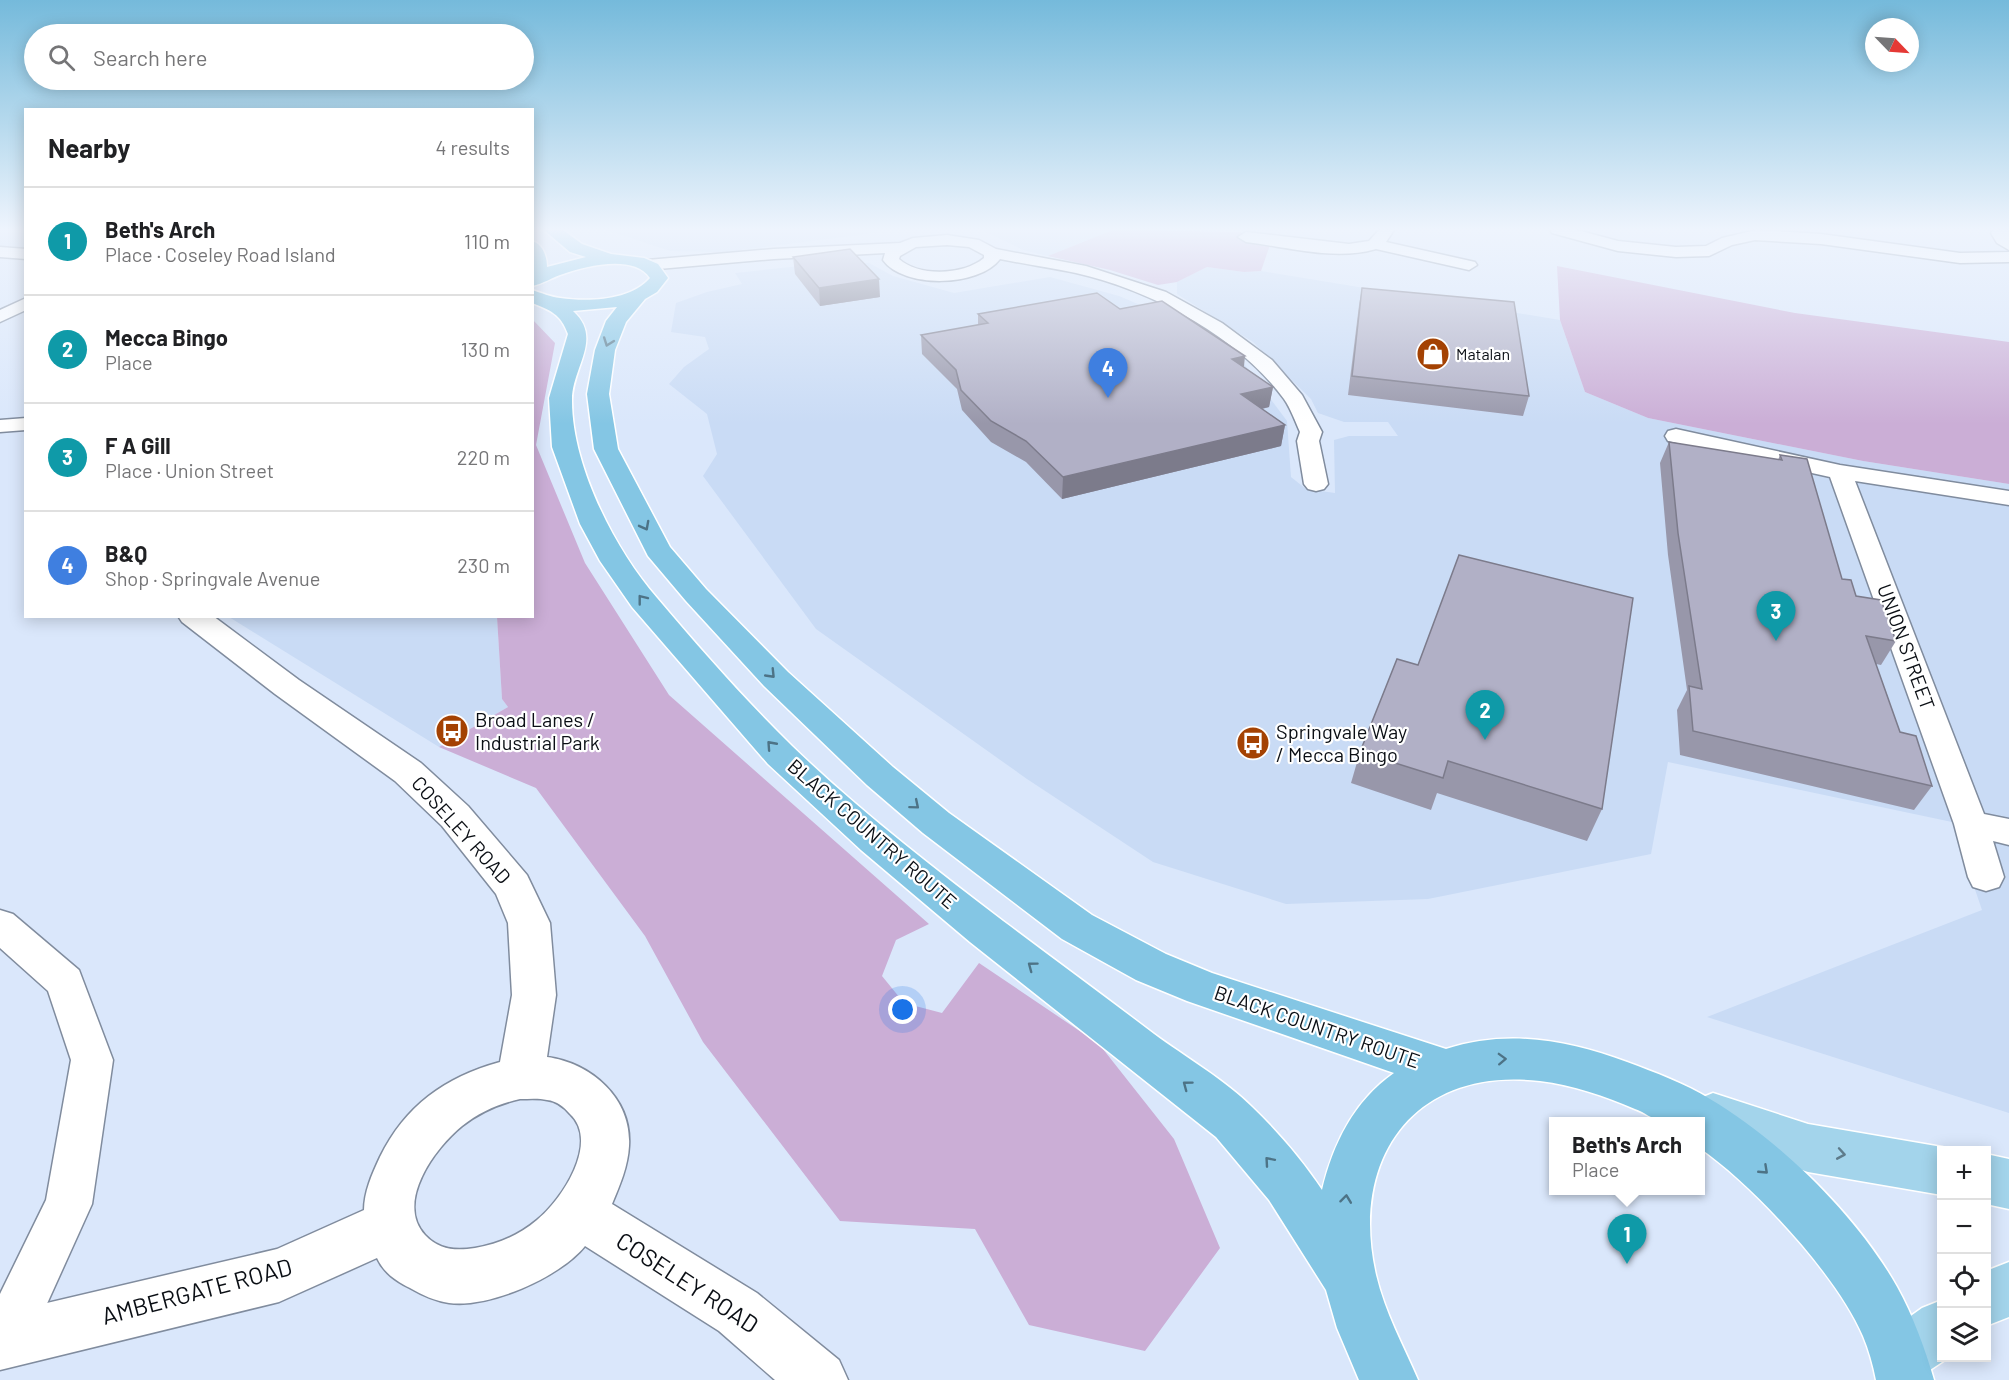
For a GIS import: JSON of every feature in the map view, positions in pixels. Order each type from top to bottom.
[{"type":"highway","name":"BLACK COUNTRY ROUTE","points":[[546,294],[574,322],[578,334],[560,398],[564,447],[594,524],[614,561],[643,601],[780,755],[875,840],[985,930],[1233,1120],[1287,1182],[1350,1278]]},
{"type":"highway","points":[[561,294],[598,304],[618,294]]},
{"type":"highway","name":"BLACK COUNTRY ROUTE","points":[[637,294],[616,321],[605,350],[598,394],[606,449],[658,550],[696,595],[776,679],[880,776],[936,823],[1077,927],[1151,967],[1202,988],[1445,1070]]},
{"type":"highway","points":[[1377,1371],[1355,1302],[1350,1278],[1344,1235],[1345,1213],[1349,1182],[1359,1150],[1367,1135],[1393,1101],[1426,1078],[1445,1070],[1494,1059],[1547,1060],[1589,1069],[1666,1099],[1695,1117]]},
{"type":"highway","points":[[1705,1124],[1746,1154],[1826,1234],[1916,1355]]},
{"type":"main road","points":[[1666,1099],[1808,1148],[1937,1170]]},
{"type":"main road","points":[[1991,1180],[2009,1184]]},
{"type":"main road","points":[[1991,1297],[2009,1289]]},
{"type":"street","points":[[1156,294],[1216,327],[1265,364],[1295,399],[1311,432],[1308,441],[1316,484]]},
{"type":"street","points":[[0,426],[24,424]]},
{"type":"street","points":[[1676,436],[1840,472],[2009,498]]},
{"type":"street","name":"UNION STREET","points":[[1840,472],[1971,824],[1986,877]]},
{"type":"street","name":"COSELEY ROAD","points":[[196,618],[286,687],[408,772],[455,816],[513,886],[529,923],[534,995],[520,1078]]},
{"type":"street","points":[[1971,824],[2009,832]]},
{"type":"street","points":[[0,925],[65,982],[92,1060],[69,1204],[2,1342]]},
{"type":"street","points":[[520,1078],[551,1079],[576,1088],[594,1104],[603,1124],[606,1142],[603,1165],[592,1195],[579,1214],[562,1232],[539,1251],[505,1268],[468,1276],[437,1274],[407,1256],[389,1226],[393,1182],[407,1151],[436,1118],[460,1100],[496,1083],[520,1078]]},
{"type":"street","name":"COSELEY ROAD","points":[[579,1214],[738,1312],[819,1380]]},
{"type":"street","name":"AMBERGATE ROAD","points":[[2,1342],[279,1275],[389,1226]]},
{"type":"shaded area","points":[[700,294],[1119,296],[1173,319],[1239,357],[1287,421],[1291,477],[1306,489],[1335,493],[1334,440],[1349,436],[1398,436],[1388,422],[1344,422],[1318,413],[1311,399],[1253,342],[1178,294],[1404,294],[1560,320],[1585,392],[1648,418],[1863,461],[2009,484],[2009,1113],[1707,1017],[1982,910],[1952,822],[1668,762],[1651,854],[1428,899],[1286,904],[1153,862],[1027,779],[816,629],[703,476],[717,454],[707,414],[669,384],[684,367],[709,349],[705,337],[671,332],[676,303]]},
{"type":"shaded area","points":[[1559,294],[1701,294],[1795,313],[2009,342],[2009,484],[1863,461],[1648,418],[1585,392],[1560,320]]},
{"type":"shaded area","points":[[534,321],[555,343],[536,445],[585,563],[669,695],[929,924],[896,940],[882,976],[904,1003],[942,1013],[979,963],[1099,1044],[1174,1139],[1220,1248],[1145,1351],[1029,1325],[975,1229],[840,1221],[703,1042],[645,936],[536,788],[439,747],[508,707],[502,699],[497,618],[534,618]]},
{"type":"shaded area","points":[[231,618],[497,618],[502,699],[508,707],[439,747]]},
{"type":"building","points":[[1089,294],[1099,294],[1120,309],[1162,301],[1245,356],[1232,359],[1273,387],[1241,394],[1285,425],[1063,477],[1026,441],[991,421],[961,390],[956,370],[921,335],[988,323],[978,314]]},
{"type":"building","name":"Matalan","points":[[1361,294],[1431,294],[1514,302],[1529,396],[1352,376]]},
{"type":"building","points":[[1669,442],[1782,460],[1780,455],[1807,459],[1842,579],[1851,580],[1856,596],[1881,600],[1896,641],[1866,636],[1900,732],[1916,736],[1932,786],[1693,731],[1689,686],[1702,689],[1678,533]]},
{"type":"building","points":[[1459,555],[1633,598],[1602,809],[1448,761],[1443,778],[1360,752],[1397,659],[1418,665]]},
{"type":"place","name":"Matalan","points":[[1433,354]]},
{"type":"place","name":"B&Q","points":[[1108,398]]},
{"type":"place","name":"F A Gill","points":[[1776,641]]},
{"type":"place","name":"Broad Lanes / Industrial Park","points":[[452,731]]},
{"type":"place","name":"Mecca Bingo","points":[[1485,740]]},
{"type":"place","name":"Springvale Way / Mecca Bingo","points":[[1253,743]]},
{"type":"place","name":"Beth's Arch","points":[[1627,1264]]}]
